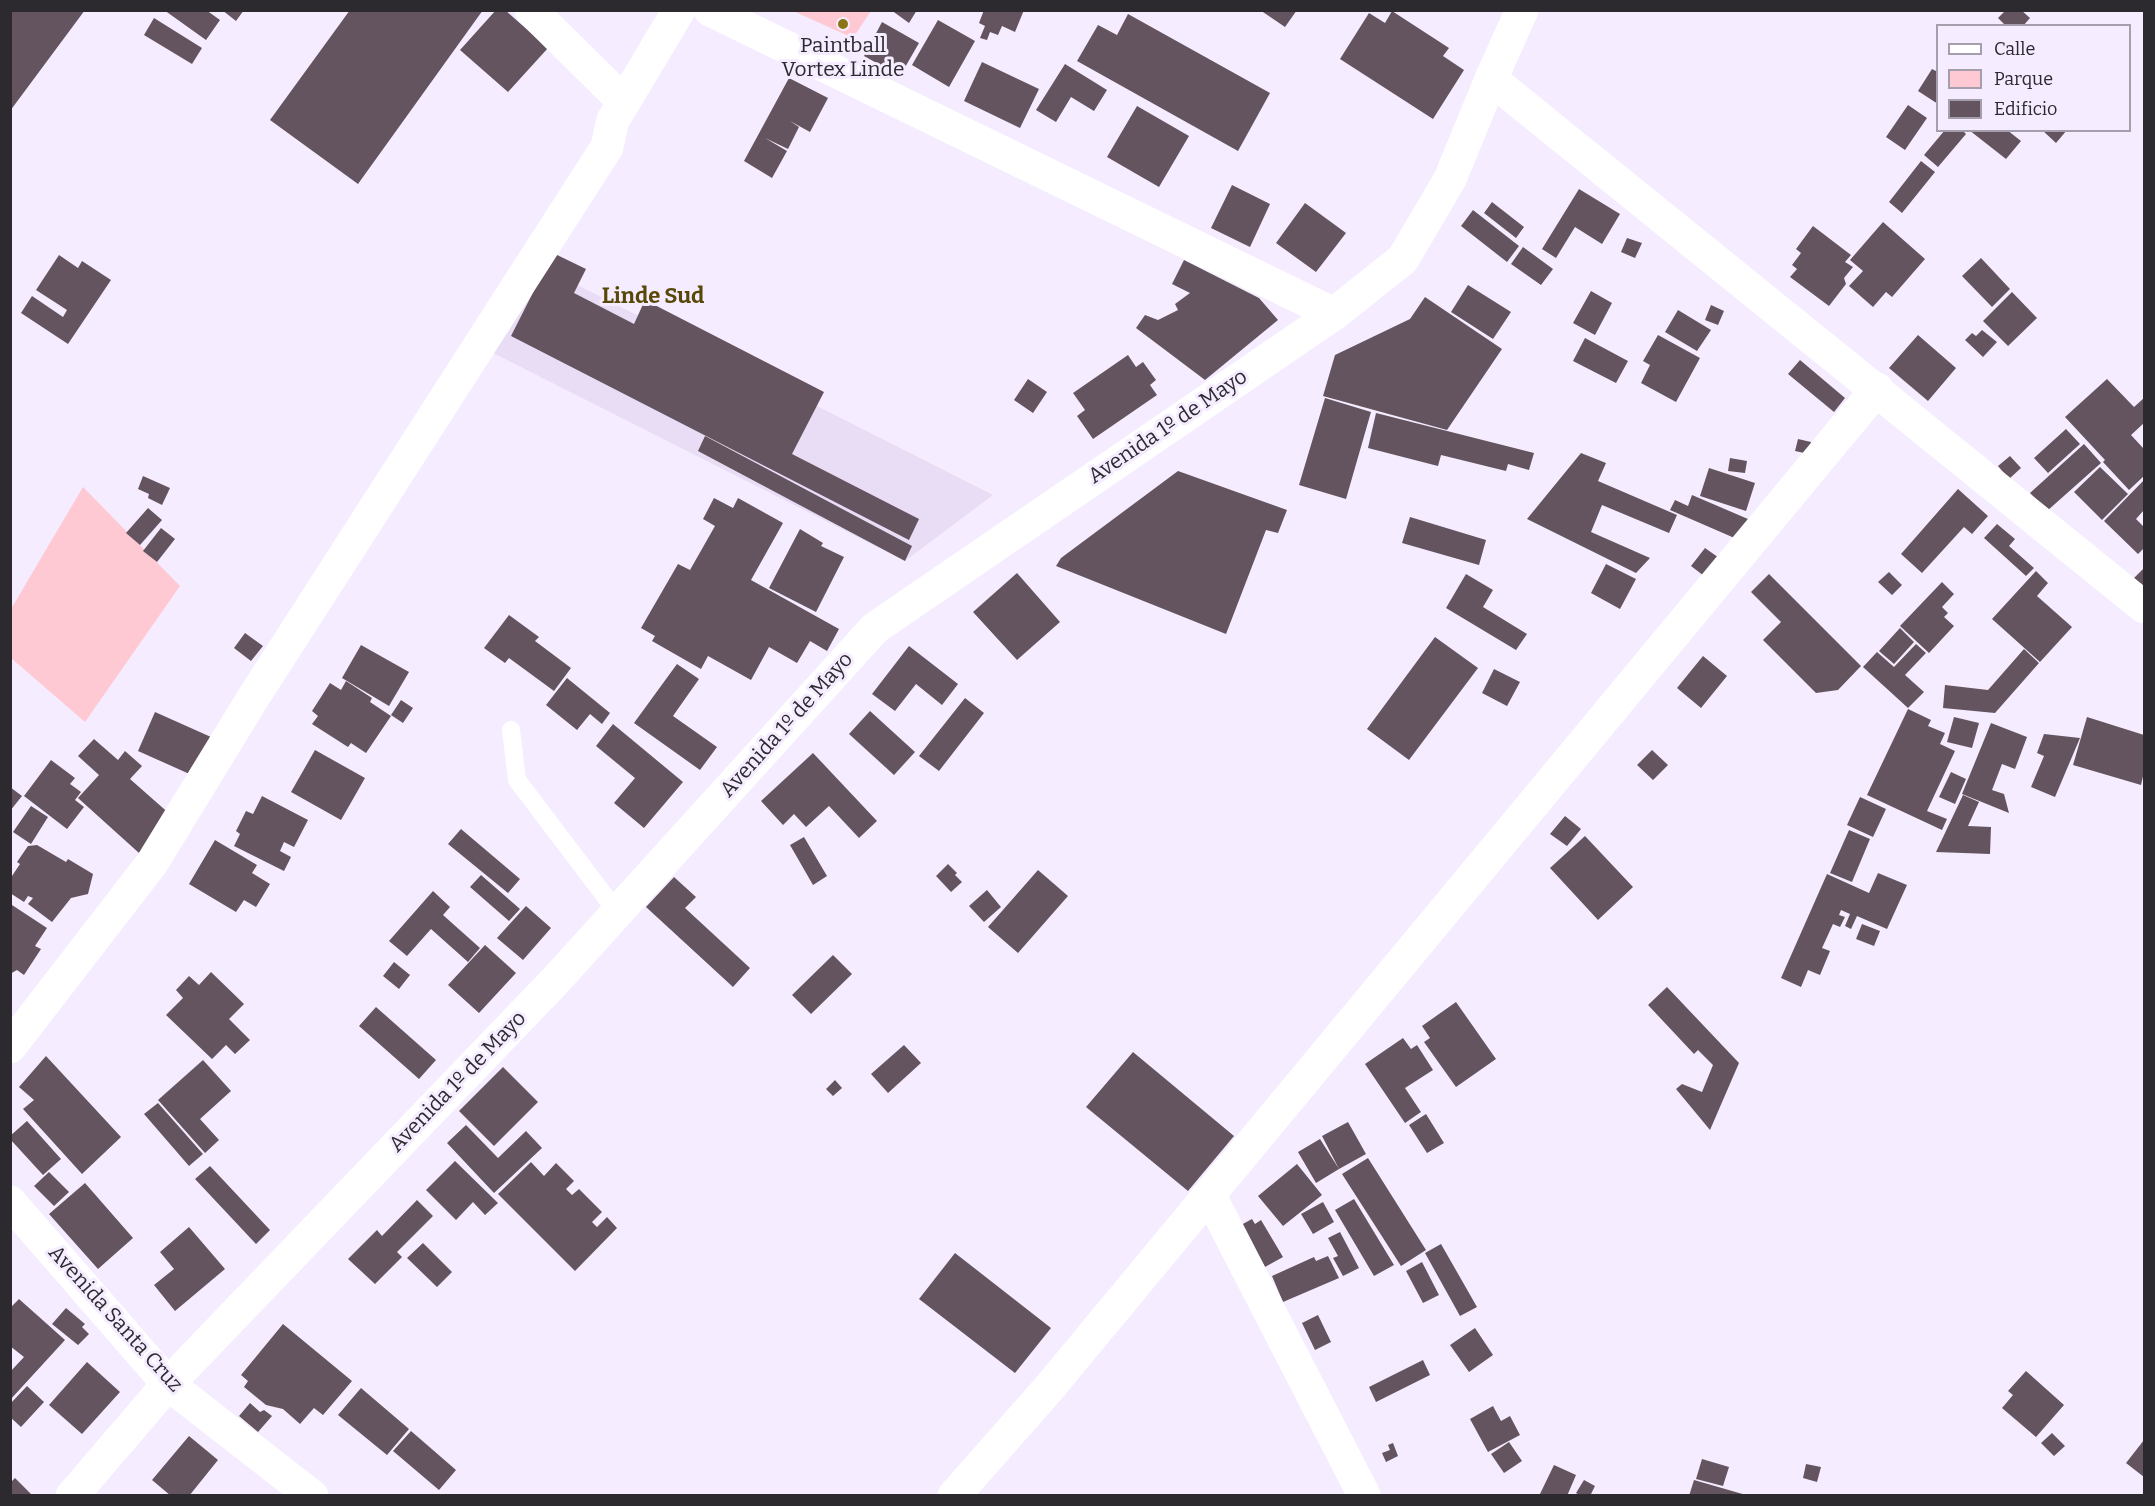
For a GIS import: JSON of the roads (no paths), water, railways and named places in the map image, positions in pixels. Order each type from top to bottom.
[{"type":"street","points":[[531,10],[624,102]]},
{"type":"street","points":[[10,1047],[152,863],[253,698],[608,147],[612,120],[679,10]]},
{"type":"street","points":[[710,10],[1334,314]]},
{"type":"street","name":"Avenida 1º de Mayo","points":[[72,1496],[168,1384],[555,981],[875,628],[1334,314],[1403,259],[1450,179],[1522,10]]},
{"type":"street","points":[[1491,79],[2145,607]]},
{"type":"street","points":[[954,1496],[1049,1388],[1210,1196],[1877,389]]},
{"type":"street","points":[[1210,1196],[1364,1495]]},
{"type":"street","name":"Avenida Santa Cruz","points":[[10,1202],[168,1384],[312,1496]]},
{"type":"lane","points":[[511,730],[517,780],[617,912]]},
{"type":"place","name":"Paintball Vortex Linde","points":[[843,24]]},
{"type":"district","name":"Linde Sud","points":[[653,297]]}]
